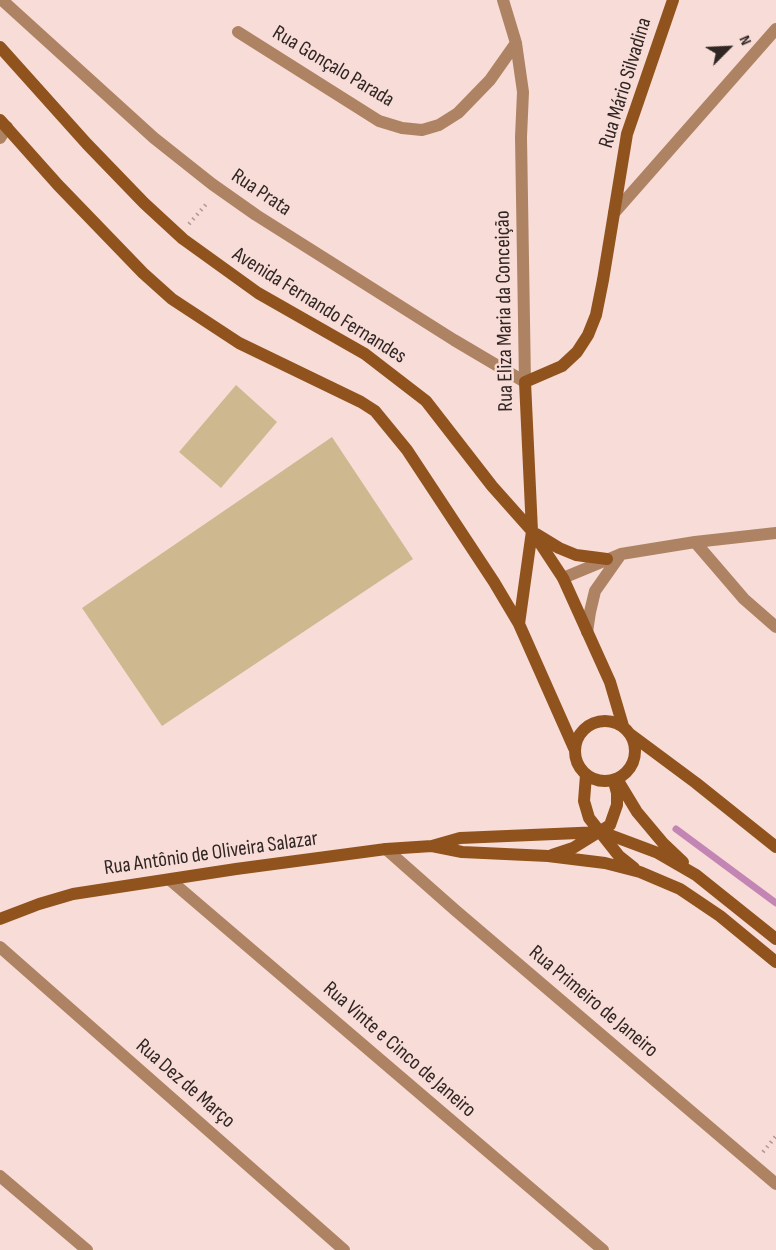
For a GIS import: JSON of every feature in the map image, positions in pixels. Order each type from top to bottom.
[{"type":"street","name":"Rua Prata","points":[[2,0],[146,131],[212,184],[256,215],[525,382]]},
{"type":"street","name":"Rua Eliza Maria da Conceição","points":[[503,0],[516,43],[523,92],[521,137],[525,382],[532,531],[519,624]]},
{"type":"street","name":"Rua Mário Silvadina","points":[[525,382],[562,366],[577,352],[588,335],[596,315],[627,134],[673,0]]},
{"type":"street","points":[[614,213],[776,29]]},
{"type":"street","name":"Rua Gonçalo Parada","points":[[238,32],[379,121],[402,128],[422,130],[439,125],[458,113],[489,80],[516,43]]},
{"type":"street","name":"Avenida Fernando Fernandes","points":[[0,47],[87,144],[144,203],[179,235],[258,293],[365,354],[426,401],[492,486],[532,531],[562,578],[610,682],[626,729]]},
{"type":"street","points":[[2,129],[143,273],[172,299],[239,343],[375,411],[407,450],[477,553],[519,624],[574,748],[576,763],[586,775],[599,782],[615,780],[625,774],[634,759],[634,741],[626,729]]},
{"type":"street","points":[[532,531],[559,548],[576,555],[607,559]]},
{"type":"street","points":[[562,578],[621,554],[776,532]]},
{"type":"street","points":[[695,542],[744,599],[776,627]]},
{"type":"street","points":[[587,632],[596,591],[621,554]]},
{"type":"street","points":[[574,748],[576,739],[588,725],[605,721],[626,729],[776,847]]},
{"type":"street","points":[[586,775],[583,787],[586,811],[593,824],[602,832],[619,856],[640,872]]},
{"type":"street","points":[[548,856],[573,848],[610,825],[618,805],[615,780]]},
{"type":"street","points":[[615,780],[637,812],[663,843],[696,875]]},
{"type":"street","name":"Rua Antônio de Oliveira Salazar","points":[[0,919],[73,894],[386,849],[432,846],[466,837],[602,832],[658,853],[696,875],[776,939]]},
{"type":"street","name":"Rua Antônio de Oliveira Salazar","points":[[432,846],[462,852],[548,856],[605,863],[640,872],[680,889],[720,916],[776,962]]},
{"type":"street","name":"Rua Primeiro de Janeiro","points":[[386,849],[776,1184]]},
{"type":"street","name":"Rua Vinte e Cinco de Janeiro","points":[[170,880],[603,1250]]},
{"type":"street","name":"Rua Dez de Março","points":[[0,947],[344,1250]]},
{"type":"street","points":[[0,1176],[87,1250]]},
{"type":"path","points":[[179,235],[211,200]]},
{"type":"shaded area","points":[[236,385],[277,422],[221,488],[179,452]]},
{"type":"shaded area","points":[[332,437],[413,559],[162,726],[82,608]]},
{"type":"waterway","points":[[676,829],[776,903]]}]
